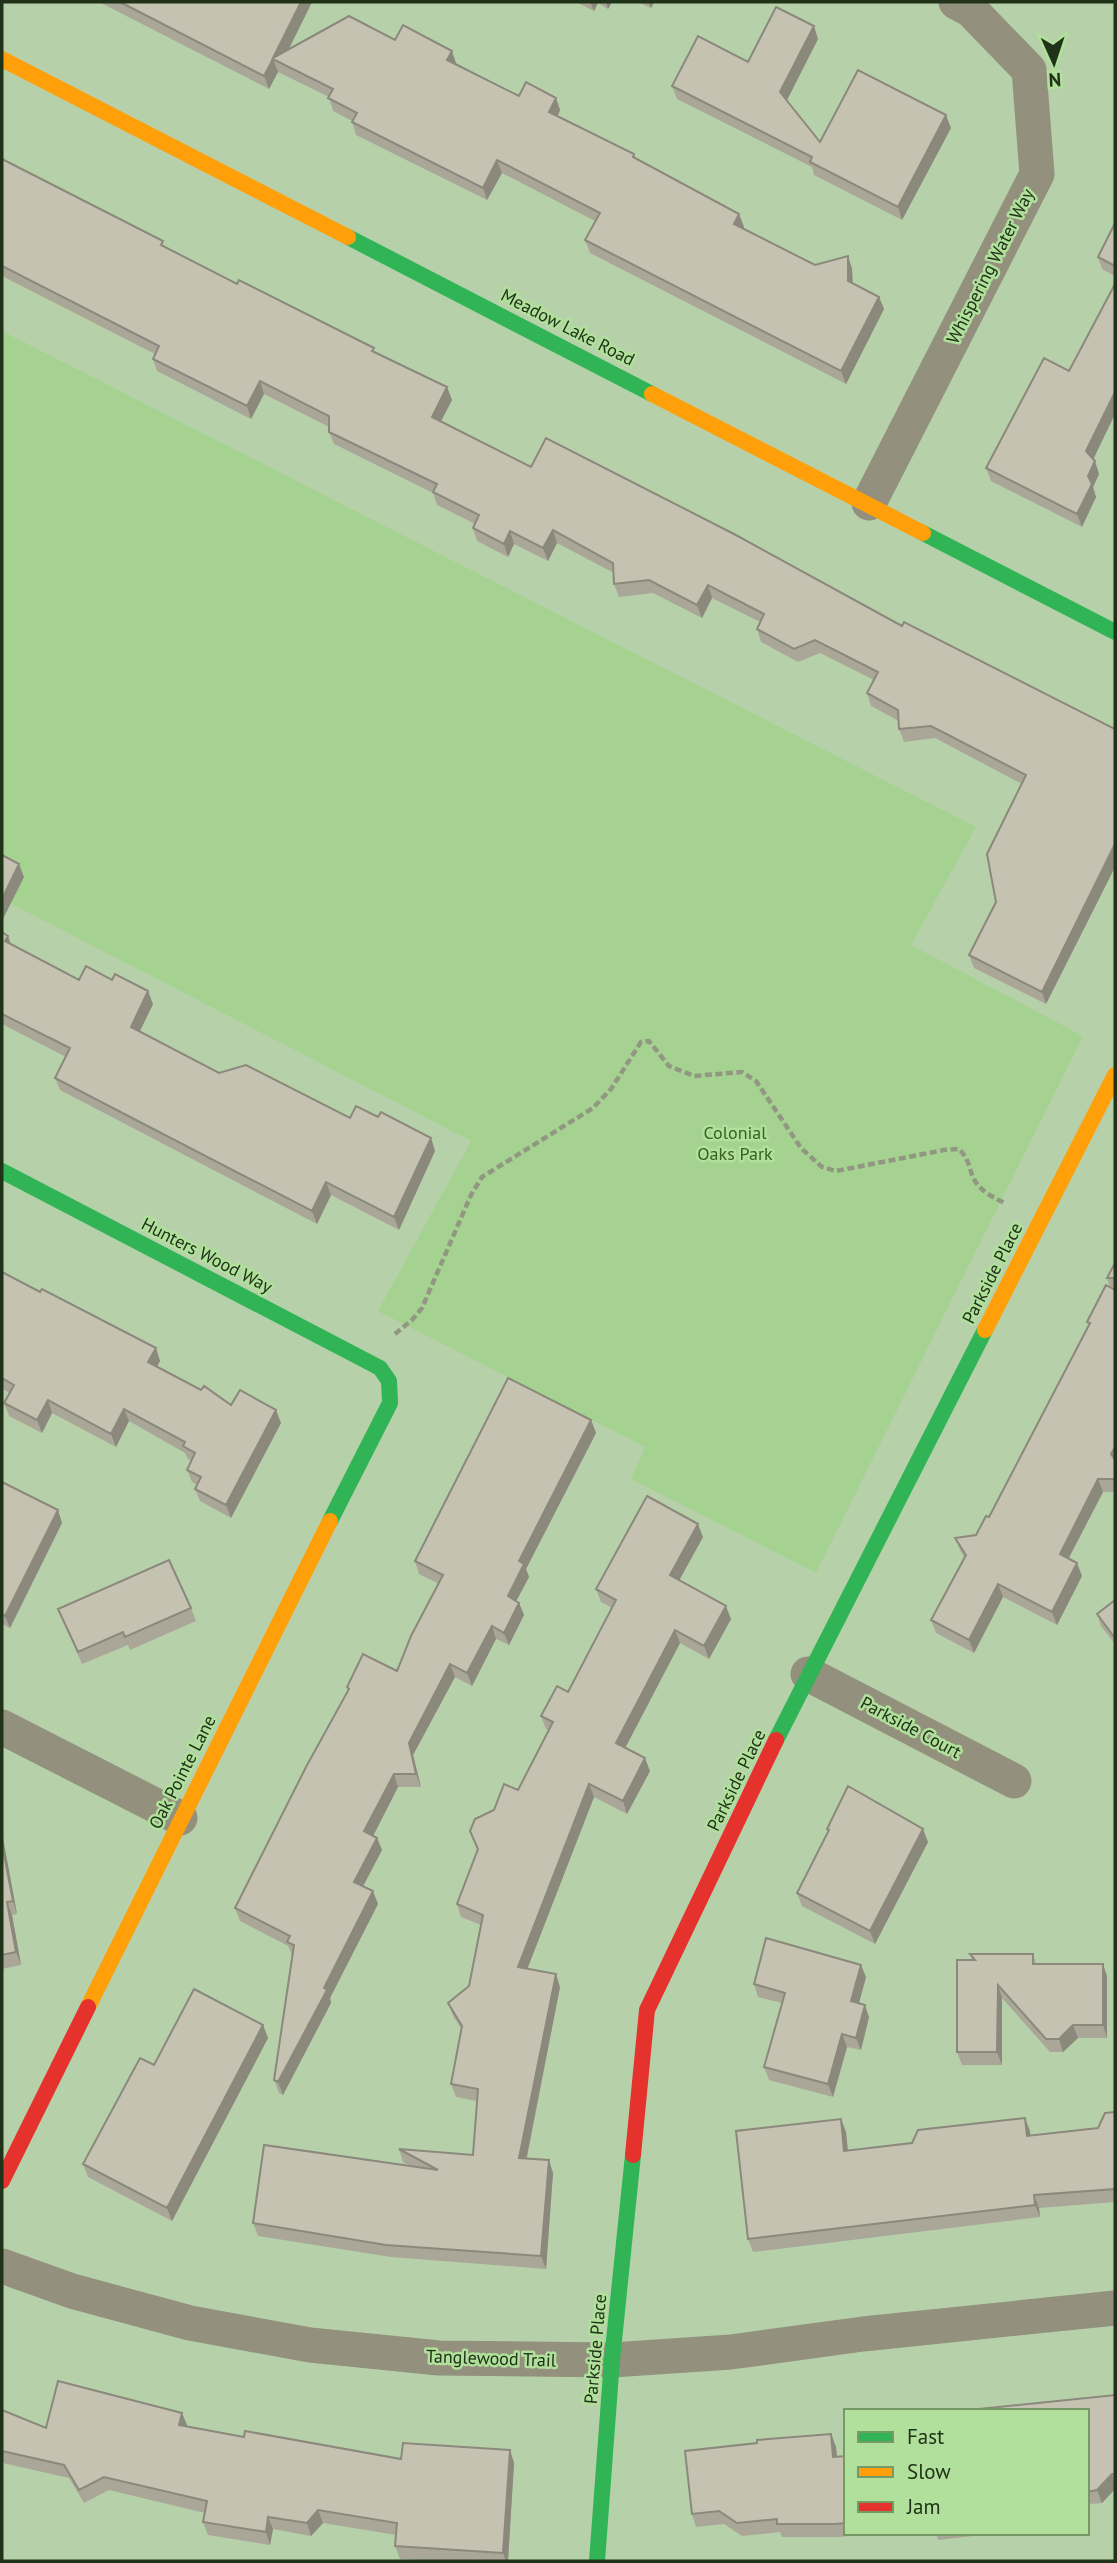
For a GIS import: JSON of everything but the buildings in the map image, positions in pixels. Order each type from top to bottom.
[{"type":"street","name":"Whispering Water Way","points":[[869,503],[1037,174],[1029,70],[971,10],[956,2]]},
{"type":"street","name":"Meadow Lake Road","points":[[2,59],[1115,632]]},
{"type":"street","name":"Parkside Place","points":[[597,2561],[612,2360],[648,2010],[808,1674],[1115,1076]]},
{"type":"street","name":"Hunters Wood Way","points":[[2,1171],[363,1358],[380,1368],[389,1381]]},
{"type":"street","name":"Oak Pointe Lane","points":[[2,2181],[180,1818],[390,1403],[389,1381]]},
{"type":"street","name":"Parkside Court","points":[[808,1674],[1014,1781]]},
{"type":"street","points":[[2,1727],[180,1818]]},
{"type":"street","name":"Tanglewood Trail","points":[[2,2266],[72,2291],[190,2323],[310,2345],[439,2358],[612,2360],[731,2352],[863,2334],[1115,2308]]},
{"type":"path","points":[[363,1358],[412,1320],[422,1308],[471,1195],[482,1177],[593,1108],[611,1089],[641,1042],[649,1041],[669,1066],[694,1076],[742,1072],[756,1081],[801,1148],[822,1167],[836,1171],[959,1149],[969,1159],[977,1183],[993,1197],[1041,1220]]},
{"type":"green space","name":"Colonial Oaks Park","points":[[2,331],[976,827],[911,945],[1083,1036],[816,1573],[631,1479],[645,1447],[378,1311],[471,1141],[2,899]]},
{"type":"traffic: fast","points":[[348,237],[652,394]]},
{"type":"traffic: fast","points":[[923,533],[1115,632]]},
{"type":"traffic: fast","points":[[2,1171],[380,1368],[389,1381],[390,1403],[330,1521]]},
{"type":"traffic: fast","points":[[776,1740],[985,1330]]},
{"type":"traffic: fast","points":[[597,2561],[612,2360],[633,2155]]},
{"type":"traffic: slow","points":[[2,59],[348,237]]},
{"type":"traffic: slow","points":[[652,394],[923,533]]},
{"type":"traffic: slow","points":[[985,1330],[1115,1075]]},
{"type":"traffic: slow","points":[[88,2007],[330,1521]]},
{"type":"traffic: jam","points":[[633,2155],[647,2010],[776,1740]]},
{"type":"traffic: jam","points":[[2,2181],[88,2007]]}]
